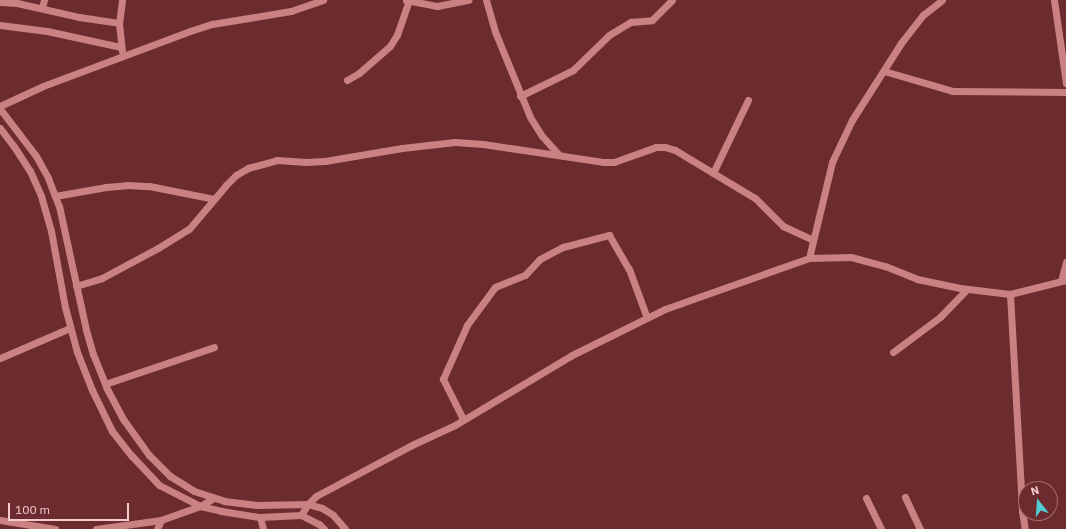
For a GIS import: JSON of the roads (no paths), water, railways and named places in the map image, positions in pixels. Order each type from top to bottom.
[{"type":"street","points":[[42,8],[44,0]]},
{"type":"street","points":[[122,0],[119,23],[123,55]]},
{"type":"street","points":[[323,0],[291,11],[212,24],[123,55],[43,86],[0,107],[36,156],[55,196],[70,252],[86,330],[105,384],[123,419],[149,455],[170,476],[194,490],[214,498],[224,501],[257,505],[308,504],[322,508],[333,515],[345,529]]},
{"type":"street","points":[[347,80],[359,73],[390,46],[400,29],[407,0],[437,6],[450,5],[468,0]]},
{"type":"street","points":[[486,0],[496,34],[520,96],[530,117],[542,136],[559,155]]},
{"type":"street","points":[[520,96],[574,70],[609,35],[631,22],[652,20],[672,0]]},
{"type":"street","points":[[809,258],[832,162],[852,120],[901,43],[917,22],[942,0]]},
{"type":"street","points":[[1054,0],[1066,83]]},
{"type":"street","points":[[0,2],[17,3],[79,17],[119,23]]},
{"type":"street","points":[[0,25],[47,31],[121,47]]},
{"type":"street","points":[[884,71],[952,91],[1066,92]]},
{"type":"street","points":[[713,173],[748,100]]},
{"type":"street","points":[[0,128],[13,144],[30,171],[41,196],[51,230],[65,307],[77,352],[92,390],[112,431],[131,455],[159,485],[200,506],[260,517],[301,515],[319,524],[324,529]]},
{"type":"street","points":[[76,286],[102,278],[158,248],[189,229],[236,175],[248,168],[277,160],[306,162],[326,161],[402,148],[455,142],[483,144],[603,162],[614,162],[665,146],[676,150],[755,198],[783,226],[813,240]]},
{"type":"street","points":[[55,196],[127,185],[149,186],[214,199]]},
{"type":"street","points":[[463,419],[443,379],[467,325],[495,287],[525,275],[540,259],[563,247],[609,235],[629,269],[647,318]]},
{"type":"street","points":[[301,515],[308,504],[316,496],[463,419],[572,355],[665,309],[809,258],[851,257],[885,266],[917,279],[967,289],[1010,294],[1063,281],[1066,262]]},
{"type":"street","points":[[893,352],[940,317],[967,289]]},
{"type":"street","points":[[1010,294],[1022,511],[1026,529]]},
{"type":"street","points":[[0,358],[70,328]]},
{"type":"street","points":[[105,384],[214,347]]},
{"type":"street","points":[[905,497],[920,529]]},
{"type":"street","points":[[96,529],[161,520],[200,506],[214,498]]},
{"type":"street","points":[[866,498],[881,529]]},
{"type":"street","points":[[260,517],[264,529]]},
{"type":"street","points":[[0,520],[55,529]]},
{"type":"street","points":[[157,529],[161,520]]}]
